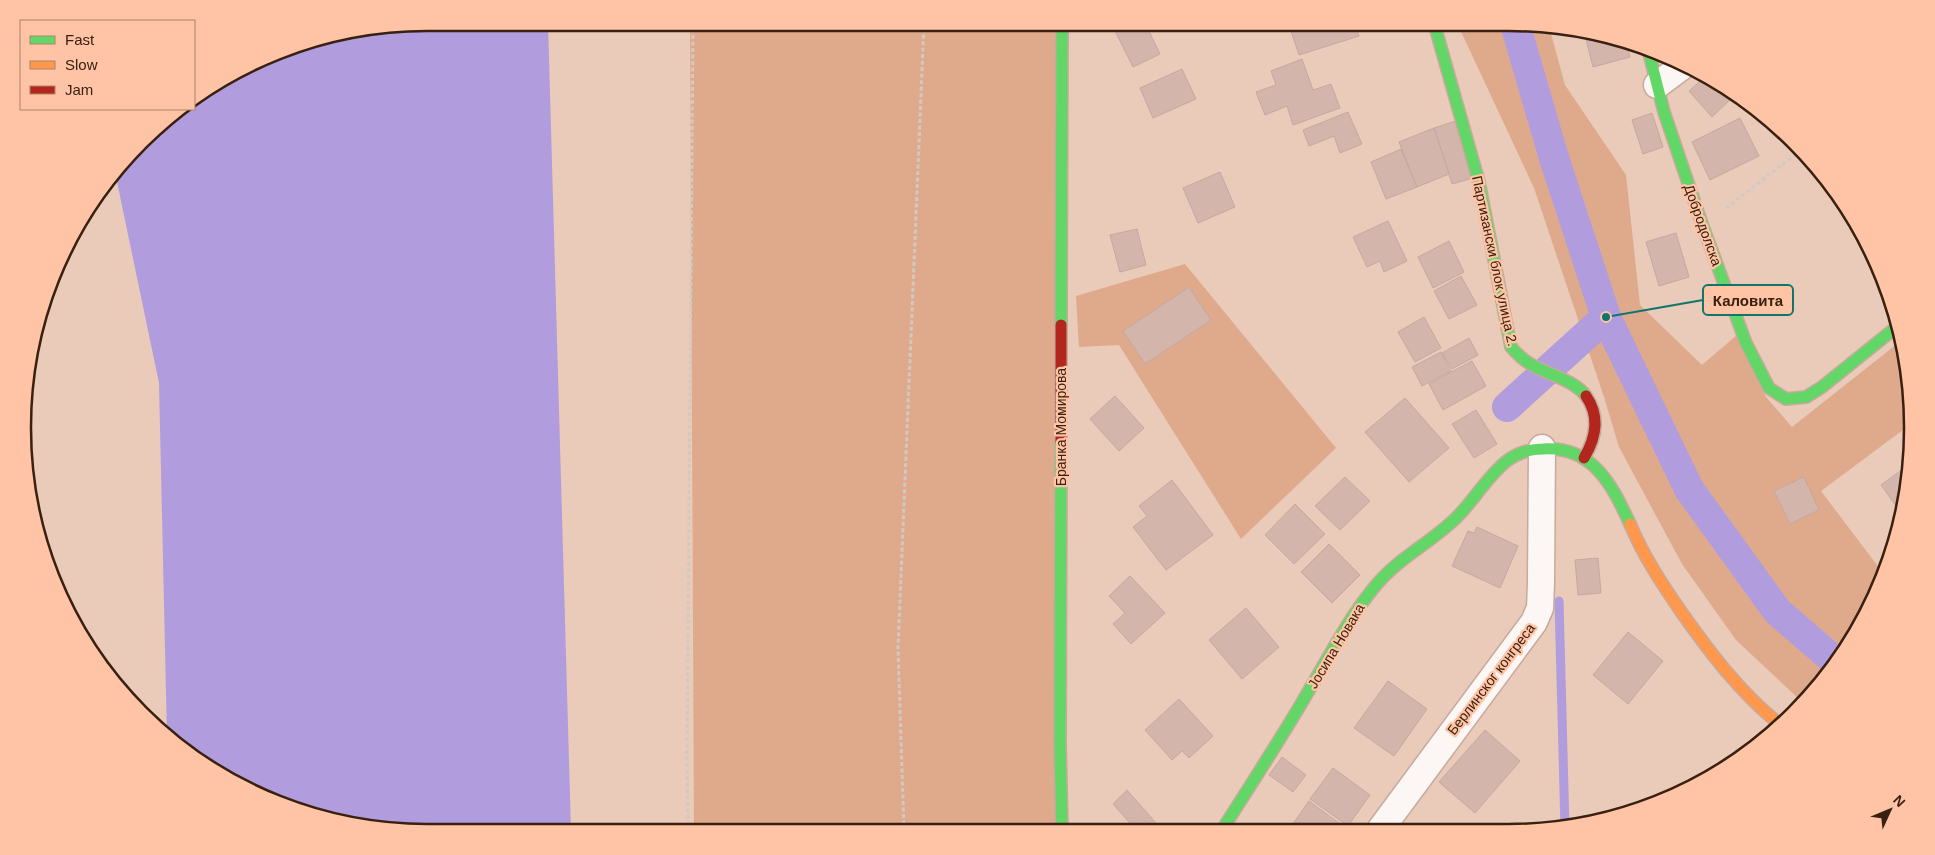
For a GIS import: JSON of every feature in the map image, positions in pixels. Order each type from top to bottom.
[{"type":"street","name":"Бранка Момирова","points":[[1062,31],[1060,705],[1062,824]]},
{"type":"street","name":"Партизански блок улица 2.","points":[[1437,31],[1479,182],[1510,344],[1515,353],[1533,367],[1562,380],[1584,393],[1594,408],[1596,433],[1584,458]]},
{"type":"street","name":"Добродолска","points":[[1650,58],[1664,112],[1702,224],[1746,343],[1769,388],[1786,398],[1806,397],[1822,387],[1891,331]]},
{"type":"street","points":[[1657,85],[1678,70]]},
{"type":"street","name":"Јосипа Новака","points":[[1226,824],[1283,734],[1355,611],[1375,586],[1400,562],[1428,543],[1462,513],[1505,462],[1514,455],[1526,450],[1542,448],[1562,449],[1574,452],[1584,458]]},
{"type":"street","name":"Берлинског конгреса","points":[[1384,824],[1534,622],[1540,608],[1542,448]]},
{"type":"street","points":[[1584,458],[1607,481],[1651,568],[1721,668],[1746,695],[1775,720]]},
{"type":"path","points":[[688,824],[693,31]]},
{"type":"path","points":[[904,824],[898,648],[924,31]]},
{"type":"path","points":[[1702,224],[1795,155]]},
{"type":"shaded area","points":[[548,31],[571,824],[402,823],[350,816],[325,810],[276,794],[229,771],[186,742],[167,726],[159,383],[117,181],[147,147],[186,113],[190,110],[195,110],[195,107],[229,84],[276,61],[300,52],[350,39],[402,32]]},
{"type":"shaded area","points":[[690,31],[1061,31],[1065,824],[694,824]]},
{"type":"shaded area","points":[[1461,31],[1508,31],[1551,34],[1565,85],[1626,175],[1640,305],[1702,365],[1737,335],[1766,397],[1792,427],[1895,346],[1903,402],[1904,429],[1821,491],[1878,567],[1851,626],[1822,669],[1797,698],[1736,640],[1682,564],[1619,447],[1534,188]]},
{"type":"shaded area","points":[[1185,264],[1336,448],[1241,539],[1119,345],[1079,347],[1076,296]]},
{"type":"building","points":[[1115,31],[1149,31],[1160,54],[1133,67]]},
{"type":"building","points":[[1291,31],[1357,31],[1359,36],[1299,55]]},
{"type":"building","points":[[1586,39],[1628,50],[1630,57],[1593,67]]},
{"type":"building","points":[[1302,59],[1313,90],[1331,84],[1340,108],[1293,125],[1287,106],[1265,115],[1256,92],[1276,85],[1271,71]]},
{"type":"building","points":[[1182,69],[1196,99],[1153,118],[1140,88]]},
{"type":"building","points":[[1700,81],[1730,100],[1712,117],[1689,91]]},
{"type":"building","points":[[1348,112],[1362,144],[1340,153],[1334,136],[1309,146],[1303,130]]},
{"type":"building","points":[[1652,113],[1663,147],[1643,154],[1632,120]]},
{"type":"building","points":[[1740,118],[1759,156],[1710,180],[1692,142]]},
{"type":"building","points":[[1456,121],[1473,178],[1452,184],[1434,128]]},
{"type":"building","points":[[1434,128],[1449,174],[1417,187],[1399,142]]},
{"type":"building","points":[[1401,149],[1417,187],[1386,199],[1371,162]]},
{"type":"building","points":[[1220,172],[1235,207],[1198,223],[1183,188]]},
{"type":"building","points":[[1388,221],[1407,261],[1384,272],[1380,261],[1367,267],[1353,237]]},
{"type":"building","points":[[1137,229],[1146,265],[1120,272],[1110,235]]},
{"type":"building","points":[[1676,233],[1689,277],[1659,286],[1646,242]]},
{"type":"building","points":[[1449,241],[1464,272],[1433,288],[1418,257]]},
{"type":"building","points":[[1461,276],[1477,305],[1449,319],[1434,291]]},
{"type":"building","points":[[1189,287],[1211,320],[1145,364],[1123,331]]},
{"type":"building","points":[[1424,317],[1441,348],[1415,362],[1398,332]]},
{"type":"building","points":[[1469,338],[1478,355],[1452,369],[1442,353]]},
{"type":"building","points":[[1441,352],[1451,371],[1422,386],[1412,367]]},
{"type":"building","points":[[1472,361],[1486,386],[1443,410],[1429,384]]},
{"type":"building","points":[[1115,396],[1144,428],[1119,451],[1090,419]]},
{"type":"building","points":[[1405,398],[1449,448],[1409,482],[1365,432]]},
{"type":"building","points":[[1476,410],[1497,444],[1474,458],[1452,424]]},
{"type":"building","points":[[1901,471],[1896,506],[1881,485]]},
{"type":"building","points":[[1345,477],[1370,501],[1340,530],[1315,506]]},
{"type":"building","points":[[1804,477],[1819,510],[1790,524],[1774,491]]},
{"type":"building","points":[[1172,480],[1213,535],[1166,570],[1133,527],[1147,516],[1139,506]]},
{"type":"building","points":[[1295,504],[1325,534],[1294,564],[1265,535]]},
{"type":"building","points":[[1477,527],[1518,546],[1500,588],[1452,566],[1468,531],[1474,533]]},
{"type":"building","points":[[1329,544],[1360,575],[1332,603],[1301,572]]},
{"type":"building","points":[[1598,558],[1601,593],[1578,595],[1575,560]]},
{"type":"building","points":[[1130,576],[1165,613],[1131,644],[1113,624],[1125,613],[1109,596]]},
{"type":"building","points":[[1246,608],[1279,647],[1242,679],[1209,640]]},
{"type":"building","points":[[1628,632],[1663,661],[1628,704],[1593,675]]},
{"type":"building","points":[[1388,681],[1427,709],[1394,756],[1354,728]]},
{"type":"building","points":[[1179,699],[1213,736],[1189,758],[1182,751],[1172,760],[1145,730]]},
{"type":"building","points":[[1485,730],[1520,761],[1475,813],[1439,782]]},
{"type":"building","points":[[1282,757],[1306,775],[1293,792],[1269,775]]},
{"type":"building","points":[[1333,768],[1370,795],[1349,824],[1345,824],[1310,799]]},
{"type":"building","points":[[1127,790],[1156,823],[1131,824],[1113,804]]},
{"type":"building","points":[[1309,801],[1340,824],[1293,824]]},
{"type":"waterway","points":[[1517,31],[1554,158],[1606,317],[1689,489],[1777,611],[1830,657]]},
{"type":"waterway","points":[[1507,407],[1606,317]]},
{"type":"waterway","points":[[1559,601],[1565,819]]},
{"type":"traffic: fast","points":[[1061,325],[1062,31]]},
{"type":"traffic: fast","points":[[1436,31],[1479,182],[1511,347],[1529,363],[1575,386],[1586,396]]},
{"type":"traffic: fast","points":[[1650,58],[1664,112],[1702,224],[1746,343],[1769,388],[1786,399],[1806,397],[1822,387],[1891,331]]},
{"type":"traffic: fast","points":[[1061,442],[1060,744],[1062,824]]},
{"type":"traffic: fast","points":[[1226,824],[1349,623],[1377,584],[1395,566],[1455,519],[1500,466],[1508,460],[1520,453],[1538,449],[1560,450],[1575,454],[1588,461],[1608,482],[1630,524]]},
{"type":"traffic: slow","points":[[1630,524],[1641,548],[1667,592],[1704,643],[1727,672],[1775,720]]},
{"type":"traffic: jam","points":[[1061,325],[1061,442]]},
{"type":"traffic: jam","points":[[1584,458],[1594,435],[1595,427],[1593,411],[1586,396]]},
{"type":"place","name":"Каловита","points":[[1606,317]]}]
